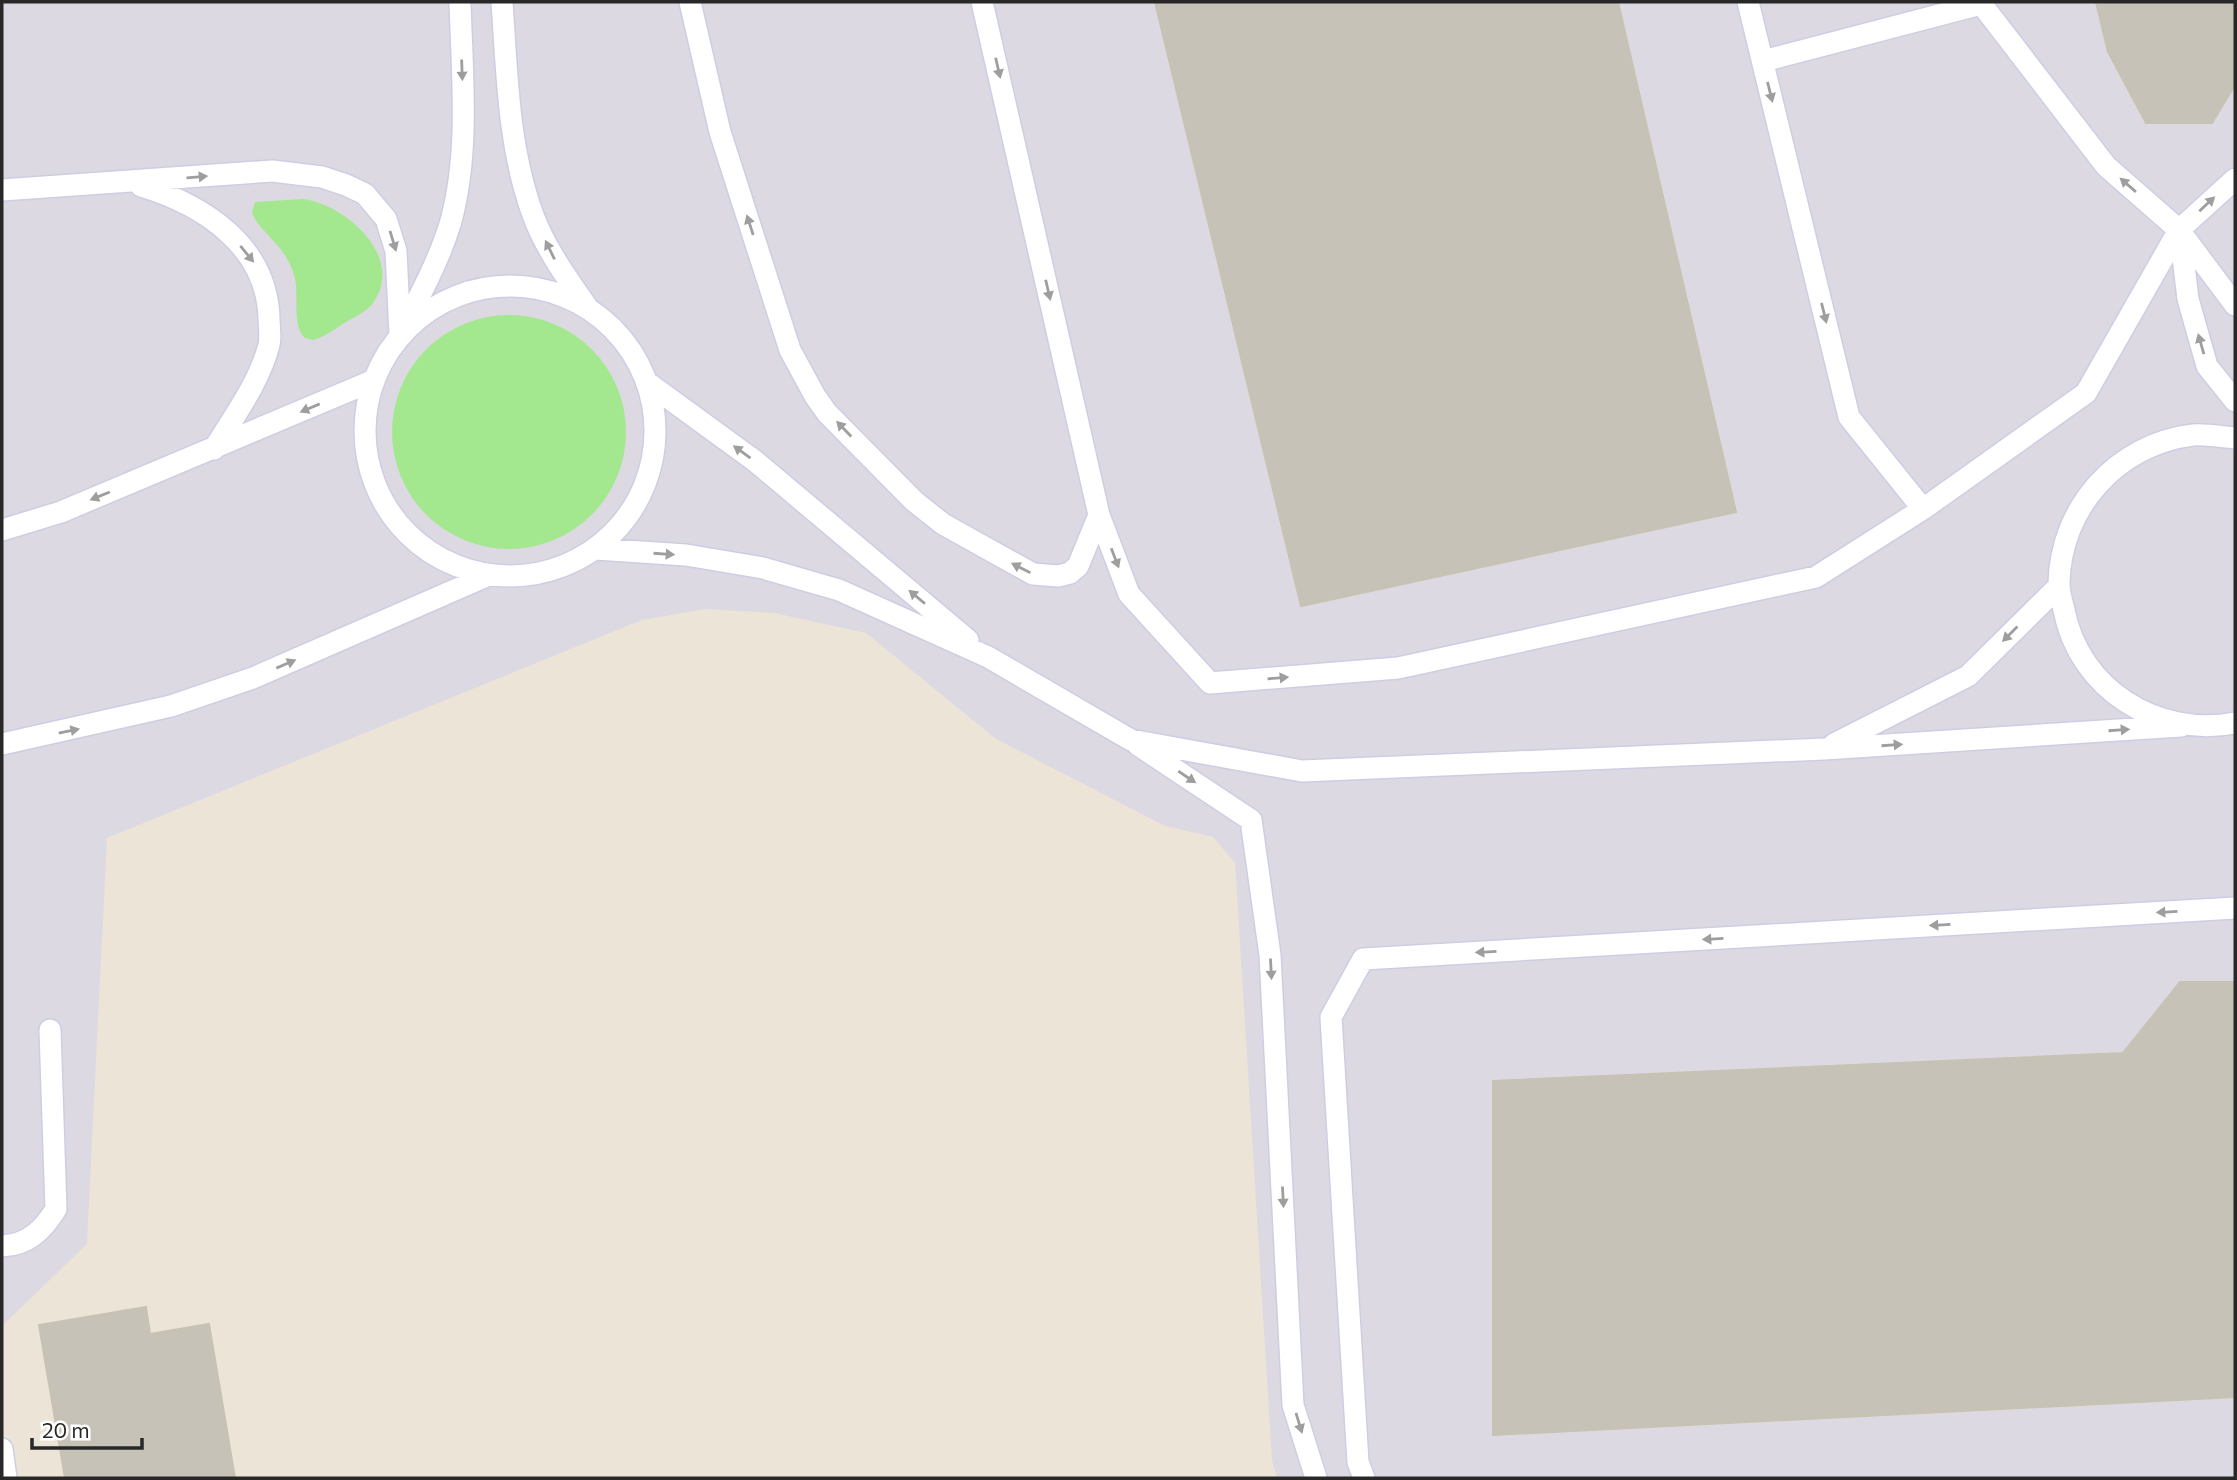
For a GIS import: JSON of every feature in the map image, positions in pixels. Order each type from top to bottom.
[{"type":"lane","points":[[460,2],[464,118],[461,171],[451,220],[436,264],[400,335],[384,357],[372,381],[363,423],[368,466],[384,506],[411,540],[447,563],[489,576]]},
{"type":"lane","points":[[2,744],[171,706],[253,678],[489,576],[539,573],[563,567],[596,549],[629,516],[649,475],[656,429],[648,383],[624,340],[587,307],[555,261],[533,216],[518,161],[508,98],[502,2]]},
{"type":"lane","points":[[690,2],[720,132],[790,350],[815,396],[827,412],[914,501],[933,516],[972,542],[1033,574],[1058,576],[1070,573],[1078,566],[1099,515]]},
{"type":"lane","points":[[982,2],[1099,515],[1129,594],[1210,683],[1398,668],[1816,577],[1923,509],[2086,393],[2179,230],[2235,179]]},
{"type":"lane","points":[[1748,2],[1849,417],[1923,509]]},
{"type":"lane","points":[[1763,61],[1981,3],[2106,166],[2179,230],[2235,305]]},
{"type":"lane","points":[[2,190],[272,171],[322,177],[365,194],[386,219],[396,251],[400,335]]},
{"type":"lane","points":[[129,183],[166,194],[198,208],[230,233],[254,262],[268,300],[270,343],[251,389],[214,449]]},
{"type":"lane","points":[[2179,230],[2188,299],[2207,366],[2235,401]]},
{"type":"lane","points":[[400,335],[431,308],[468,292],[509,285],[550,291],[587,307]]},
{"type":"lane","points":[[2,530],[61,512],[372,381]]},
{"type":"lane","points":[[648,383],[755,461],[988,657]]},
{"type":"lane","points":[[2181,726],[2134,709],[2095,678],[2068,635],[2059,586],[2064,542],[2082,501],[2112,468],[2150,445],[2194,435],[2235,438]]},
{"type":"lane","points":[[596,549],[686,555],[763,568],[839,590],[988,657],[1131,740],[1251,820],[1270,956],[1293,1405],[1316,1478]]},
{"type":"lane","points":[[1824,749],[1968,676],[2059,586]]},
{"type":"lane","points":[[1131,740],[1302,771],[1824,749],[2181,726],[2217,727],[2235,723]]},
{"type":"lane","points":[[1364,1478],[1358,1462],[1331,1017],[1363,959],[2235,908]]},
{"type":"lane","points":[[2,1246],[14,1245],[42,1231],[57,1209],[50,1030]]},
{"type":"lane","points":[[2,1449],[6,1478]]},
{"type":"shaded area","points":[[2,2],[2235,2],[2235,1478],[1277,1478],[1272,1461],[1235,863],[1213,837],[1165,826],[996,739],[866,633],[774,613],[706,609],[642,620],[107,838],[87,1244],[2,1326]]},
{"type":"green space","points":[[303,199],[319,203],[352,222],[376,251],[382,268],[381,286],[373,303],[361,314],[313,340],[305,338],[298,326],[296,282],[290,264],[252,213],[255,202]]},
{"type":"green space","points":[[509,315],[554,324],[592,349],[617,387],[626,432],[617,477],[592,515],[554,540],[509,549],[464,540],[426,515],[401,477],[392,432],[401,387],[426,349],[464,324]]},
{"type":"building","points":[[1155,2],[1618,2],[1736,512],[1301,606]]},
{"type":"building","points":[[2096,2],[2235,2],[2235,85],[2212,123],[2146,123],[2108,52]]},
{"type":"building","points":[[2180,982],[2235,982],[2235,1397],[1493,1435],[1493,1081],[2123,1053]]},
{"type":"building","points":[[146,1307],[150,1334],[209,1324],[235,1478],[65,1478],[39,1325]]}]
